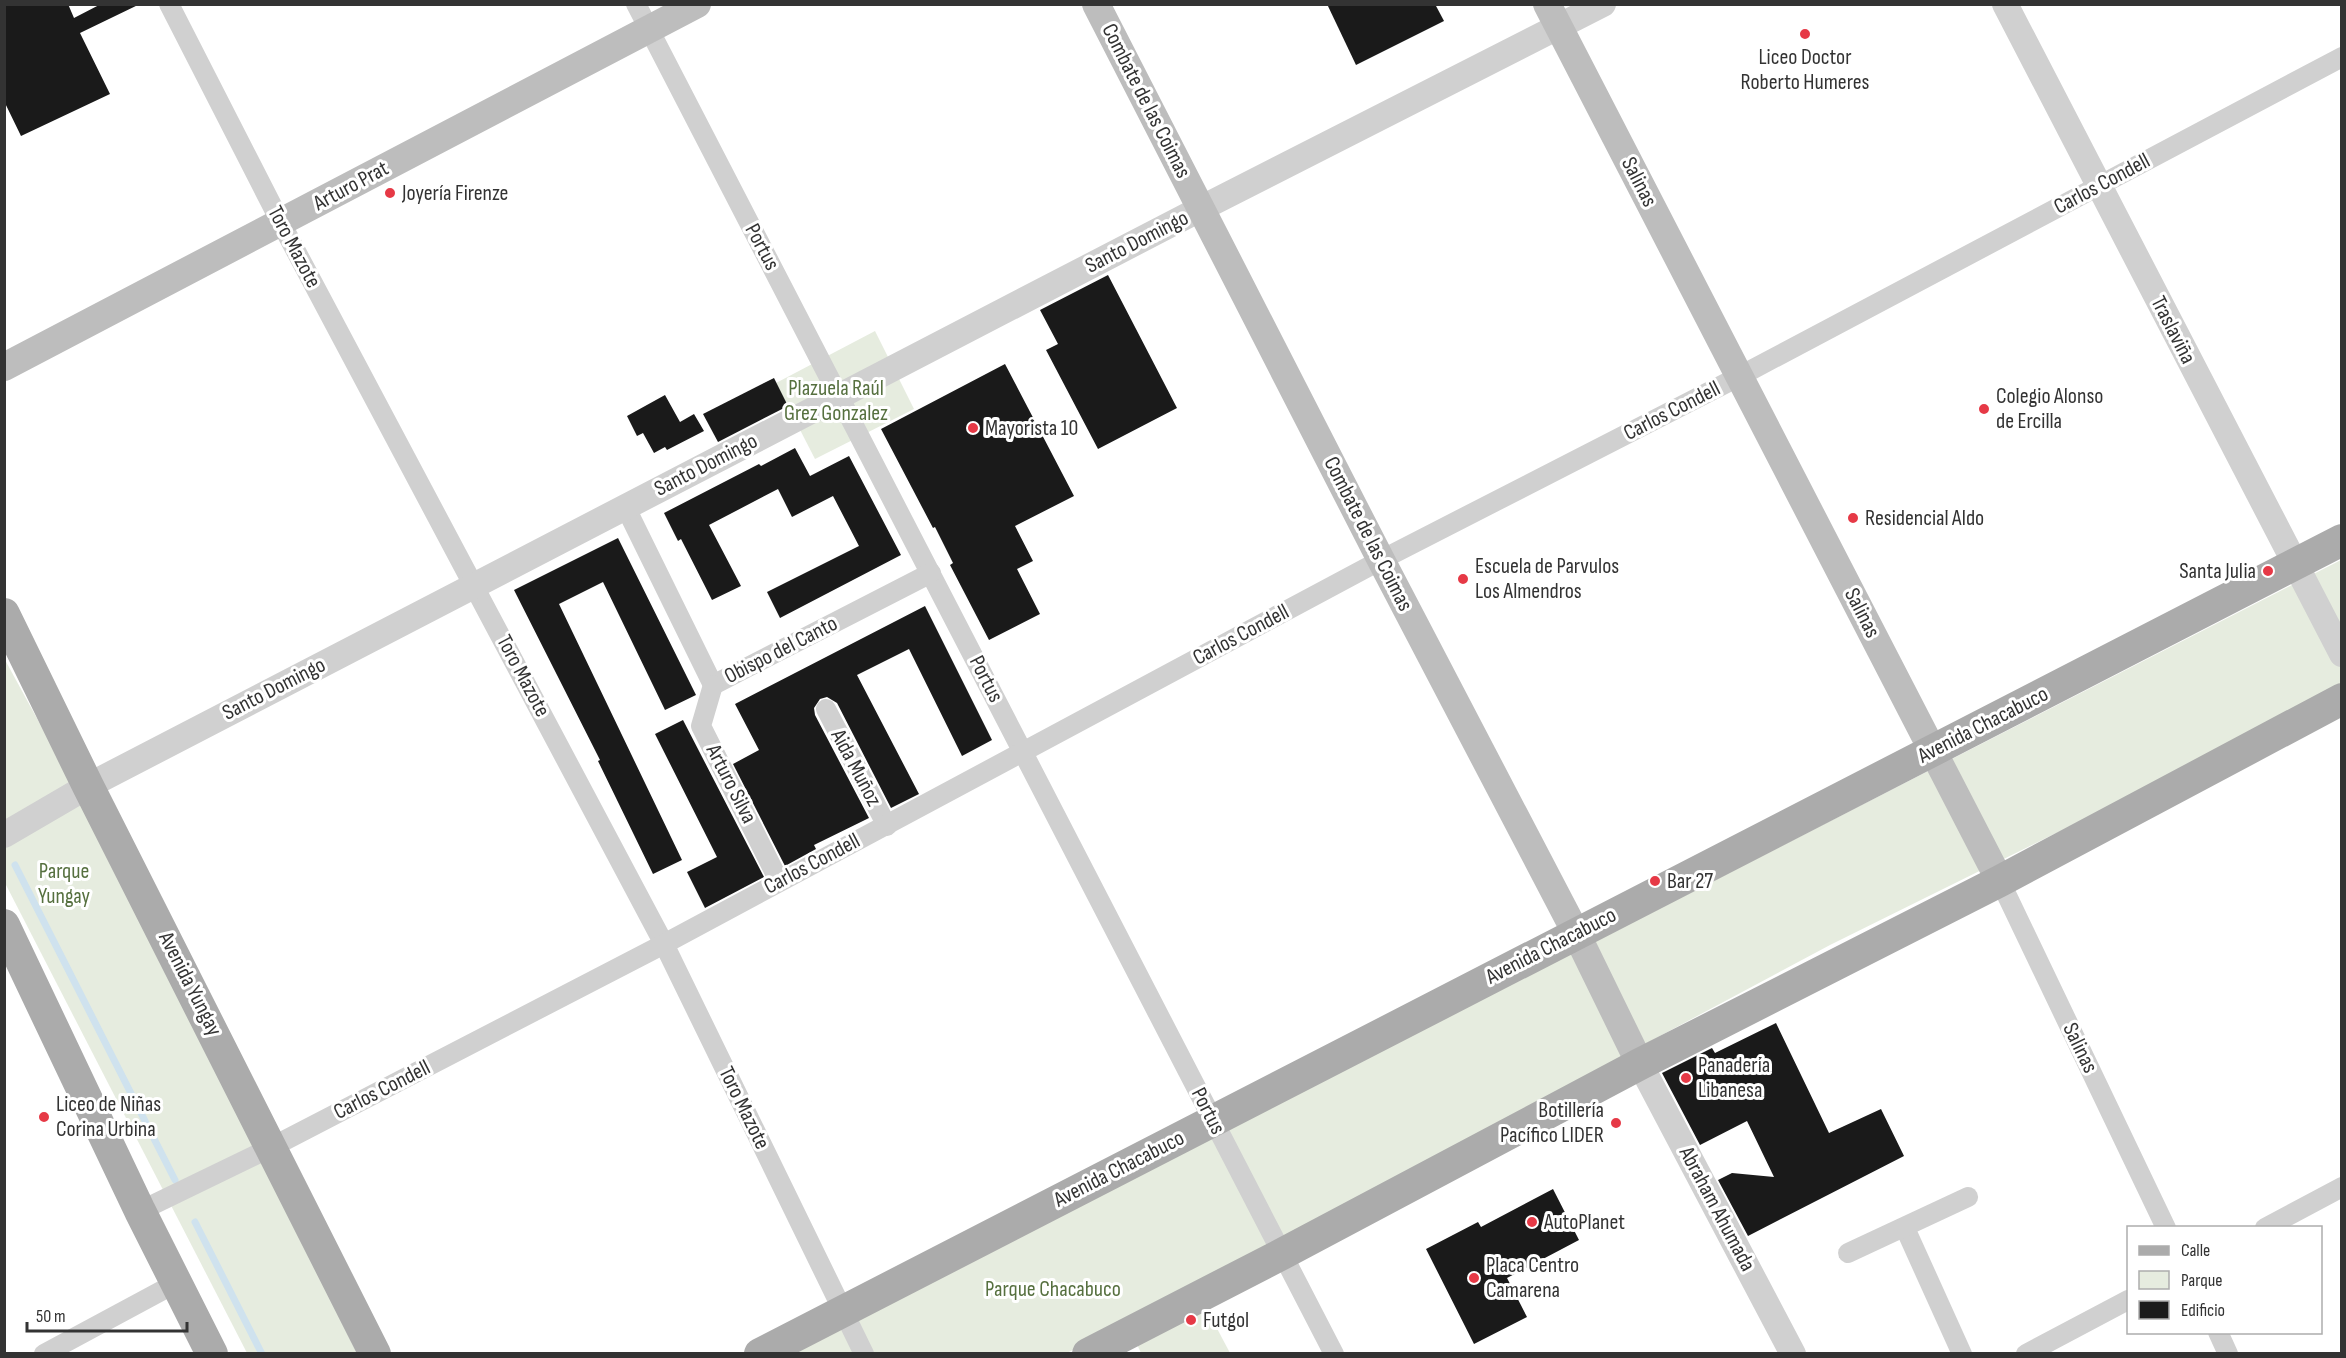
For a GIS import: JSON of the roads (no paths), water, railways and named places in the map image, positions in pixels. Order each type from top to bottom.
[{"type":"main road","name":"Arturo Prat","points":[[4,367],[697,4]]},
{"type":"main road","name":"Combate de las Coimas","points":[[1096,4],[1381,560],[1576,933],[1640,1064]]},
{"type":"main road","name":"Salinas","points":[[1553,16],[2000,881]]},
{"type":"main road","name":"Avenida Chacabuco","points":[[760,1353],[2342,540]]},
{"type":"main road","name":"Avenida Yungay","points":[[4,614],[88,786],[375,1353]]},
{"type":"main road","points":[[1088,1353],[1282,1254],[1640,1064],[2000,881],[2342,699]]},
{"type":"main road","points":[[4,925],[140,1210],[212,1353]]},
{"type":"street","name":"Toro Mazote","points":[[169,4],[281,223],[664,944],[864,1353]]},
{"type":"street","name":"Portus","points":[[636,4],[1334,1353]]},
{"type":"street","name":"Santo Domingo","points":[[4,835],[88,786],[1202,208],[1553,16],[1603,4]]},
{"type":"street","name":"Traslaviña","points":[[2005,4],[2342,654]]},
{"type":"street","name":"Carlos Condell","points":[[140,1210],[272,1147],[664,944],[1381,560],[1740,376],[2342,57]]},
{"type":"street","name":"Obispo del Canto","points":[[625,506],[713,685],[931,573]]},
{"type":"street","name":"Arturo Silva","points":[[713,685],[701,726],[779,881]]},
{"type":"street","name":"Aida Muñoz","points":[[826,709],[886,826]]},
{"type":"street","name":"Salinas","points":[[2000,881],[2166,1226]]},
{"type":"street","name":"Abraham Ahumada","points":[[1640,1064],[1793,1353]]},
{"type":"street","points":[[2267,1226],[2342,1187]]},
{"type":"street","points":[[1848,1254],[1968,1197]]},
{"type":"street","points":[[1905,1228],[1962,1353]]},
{"type":"street","points":[[44,1353],[176,1283]]},
{"type":"street","points":[[2026,1353],[2127,1301]]},
{"type":"street","points":[[2219,1334],[2228,1353]]},
{"type":"waterway","points":[[15,865],[175,1180]]},
{"type":"waterway","points":[[195,1222],[262,1354]]},
{"type":"place","name":"Liceo Doctor Roberto Humeres","points":[[1805,34]]},
{"type":"place","name":"Joyería Firenze","points":[[390,193]]},
{"type":"place","name":"Colegio Alonso de Ercilla","points":[[1984,409]]},
{"type":"place","name":"Mayorista 10","points":[[973,428]]},
{"type":"place","name":"Residencial Aldo","points":[[1853,518]]},
{"type":"place","name":"Santa Julia","points":[[2268,571]]},
{"type":"place","name":"Escuela de Parvulos Los Almendros","points":[[1463,579]]},
{"type":"place","name":"Bar 27","points":[[1655,881]]},
{"type":"place","name":"Panadería Libanesa","points":[[1686,1078]]},
{"type":"place","name":"Liceo de Niñas Corina Urbina","points":[[44,1117]]},
{"type":"place","name":"Botillería Pacífico LIDER","points":[[1616,1123]]},
{"type":"place","name":"AutoPlanet","points":[[1532,1222]]},
{"type":"place","name":"Placa Centro Camarena","points":[[1474,1278]]},
{"type":"place","name":"Futgol","points":[[1191,1320]]},
{"type":"park label","name":"Plazuela Raúl Grez Gonzalez","points":[[836,401]]},
{"type":"park label","name":"Parque Yungay","points":[[64,884]]},
{"type":"park label","name":"Parque Chacabuco","points":[[1053,1289]]}]
